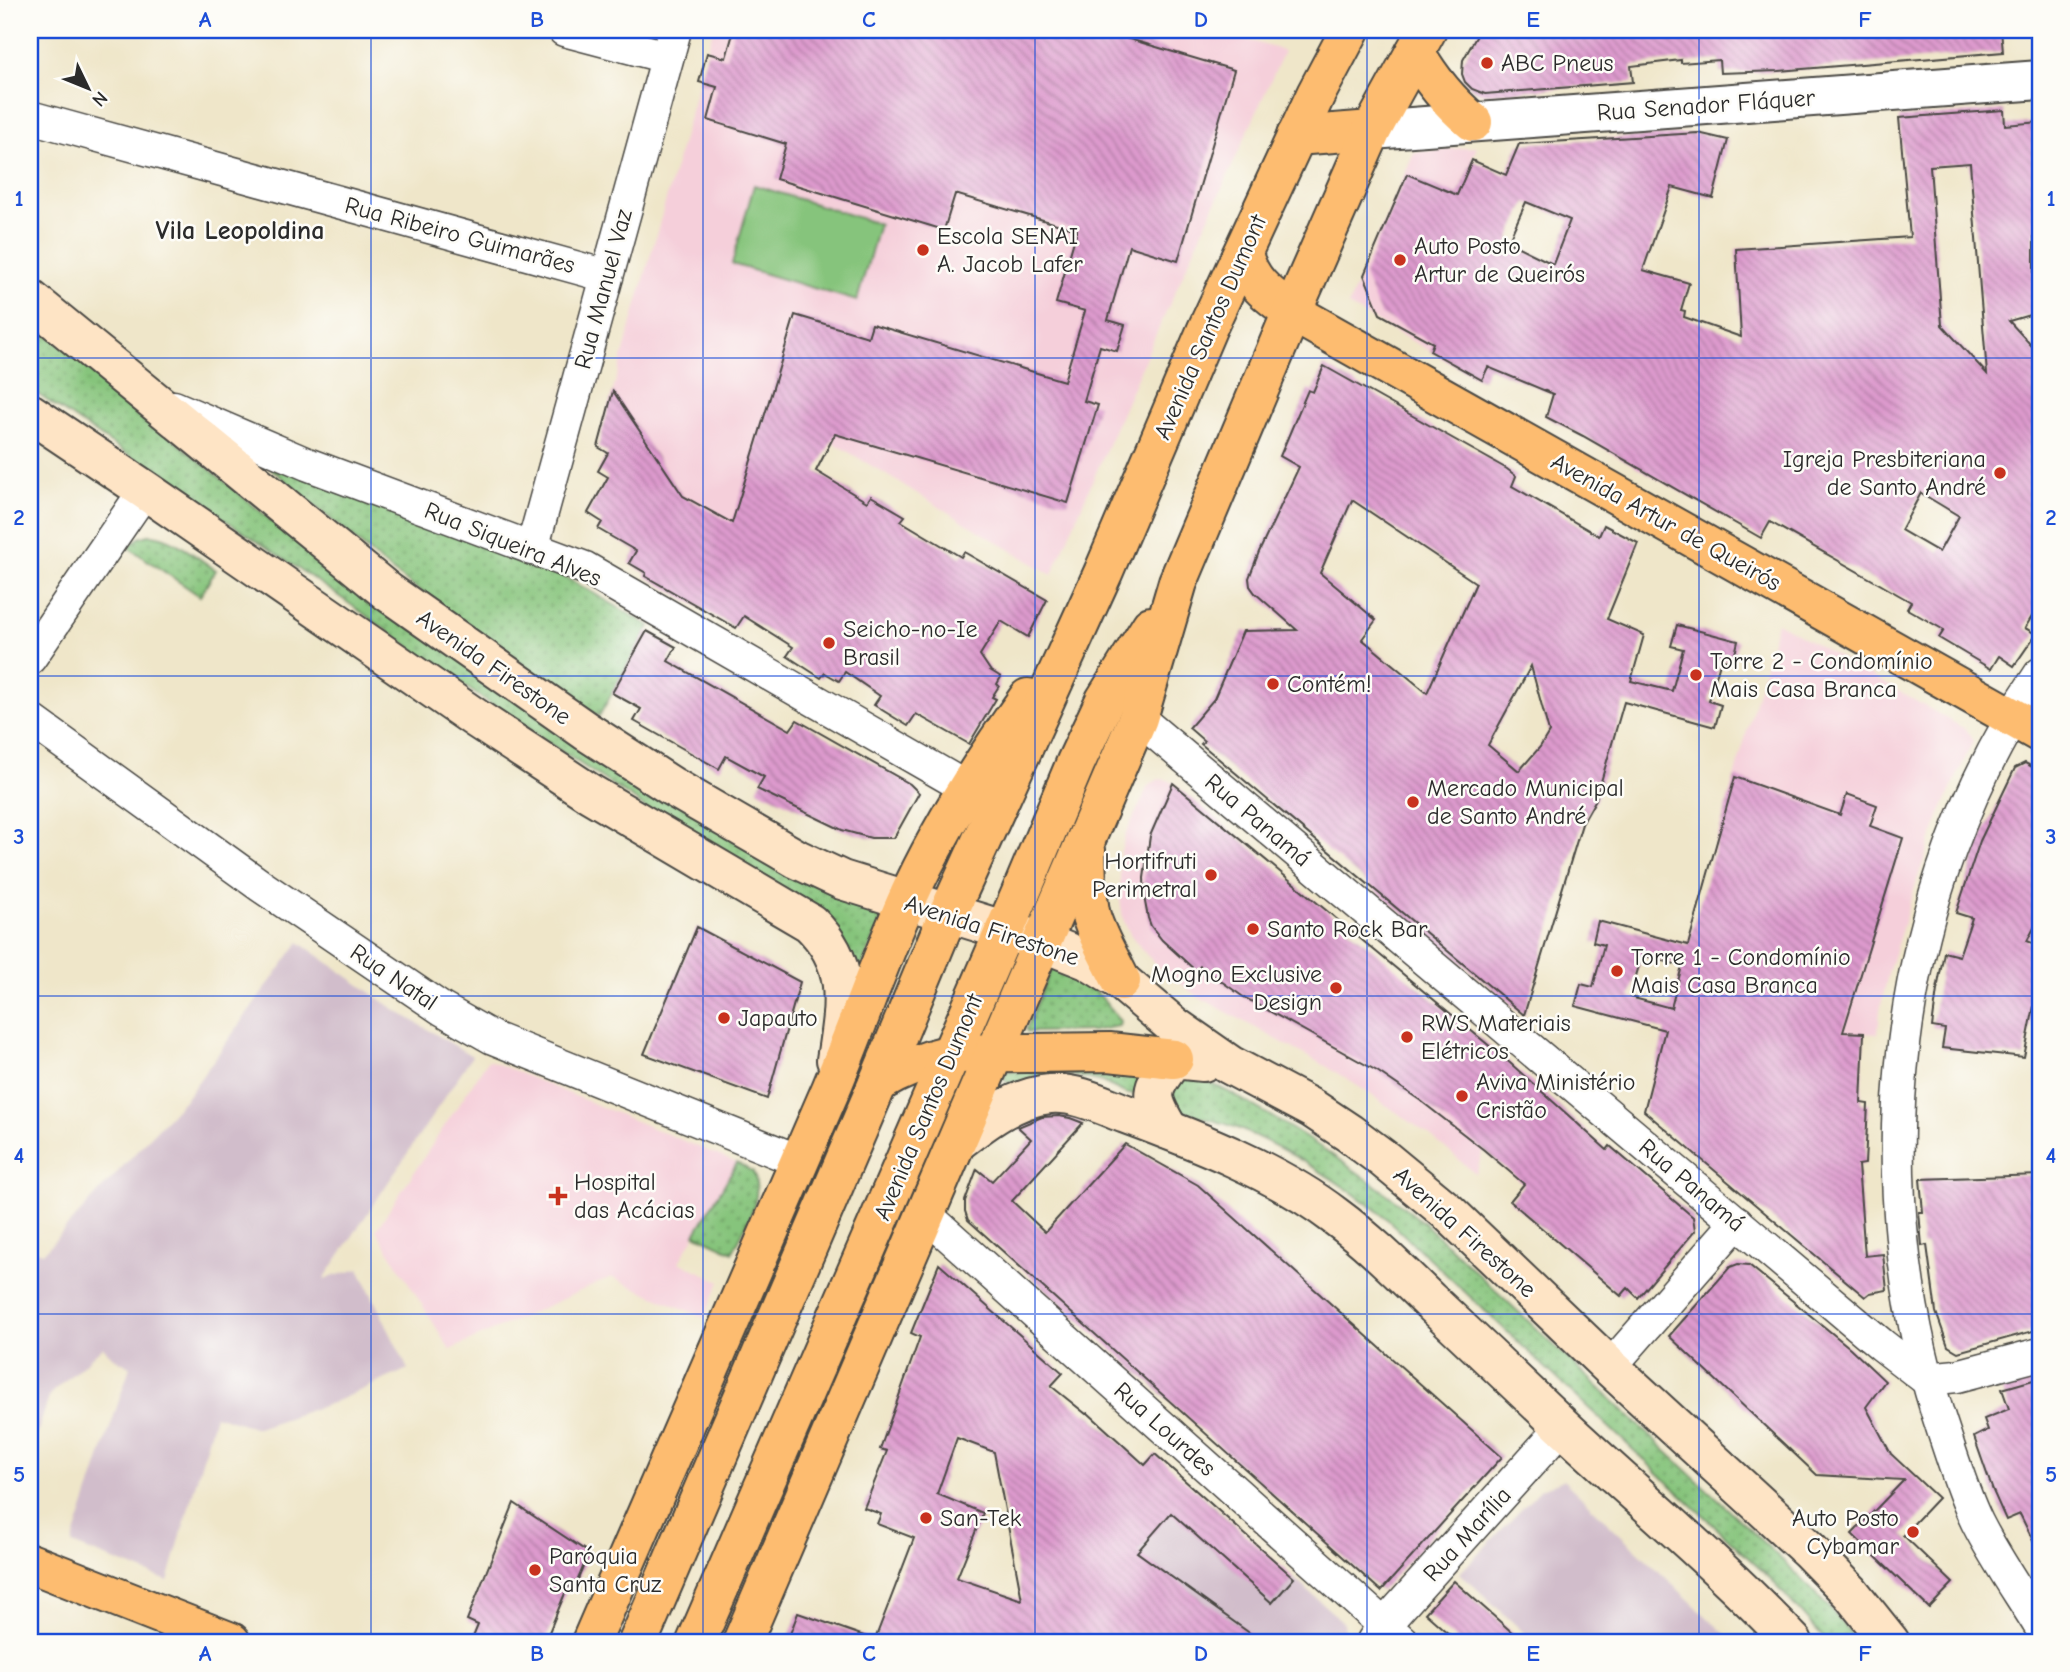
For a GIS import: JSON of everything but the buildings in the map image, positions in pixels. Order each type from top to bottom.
[{"type":"main road","name":"Avenida Santos Dumont","points":[[638,1642],[878,1083],[947,914],[1104,573],[1201,342],[1316,94],[1350,30]]},
{"type":"main road","name":"Avenida Santos Dumont","points":[[741,1642],[1138,718],[1178,582],[1292,312],[1372,130],[1421,41]]},
{"type":"main road","points":[[1421,41],[1427,72],[1444,95],[1473,122]]},
{"type":"main road","points":[[1296,136],[1372,130]]},
{"type":"main road","name":"Avenida Artur de Queirós","points":[[1243,254],[1253,279],[1265,292],[1292,312],[2027,725]]},
{"type":"main road","name":"Avenida Firestone","points":[[30,299],[388,592],[586,732],[671,786],[797,859],[842,880],[1042,943],[1087,960],[1121,981],[1174,1026],[1230,1065],[1313,1109],[1385,1160],[1448,1212],[1610,1367],[1809,1550],[1850,1592],[1890,1642]]},
{"type":"main road","name":"Avenida Firestone","points":[[30,413],[591,794],[810,923],[832,950],[839,967],[843,989],[843,1012],[831,1087]]},
{"type":"main road","name":"Avenida Santos Dumont","points":[[696,1642],[1076,762],[1105,700],[1178,582]]},
{"type":"main road","name":"Avenida Santos Dumont","points":[[591,1642],[831,1087],[906,901],[967,788],[992,748],[1078,628]]},
{"type":"main road","points":[[1086,842],[1091,916],[1121,981]]},
{"type":"main road","points":[[878,1083],[905,1068],[951,1054],[1109,1052],[1230,1065]]},
{"type":"main road","points":[[1169,1130],[1154,1098],[1160,1077],[1174,1059]]},
{"type":"main road","points":[[957,1142],[984,1121],[1023,1100],[1053,1094],[1071,1095],[1169,1130],[1267,1175],[1333,1214],[1370,1244],[1756,1604],[1793,1642]]},
{"type":"main road","points":[[30,1563],[231,1642]]},
{"type":"street","points":[[564,30],[671,43]]},
{"type":"street","name":"Rua Manuel Vaz","points":[[532,549],[671,43]]},
{"type":"street","name":"Rua Senador Fláquer","points":[[1372,130],[2040,80]]},
{"type":"street","name":"Rua Ribeiro Guimarães","points":[[30,117],[607,276]]},
{"type":"street","name":"Rua Siqueira Alves","points":[[150,396],[307,464],[585,568],[967,788]]},
{"type":"street","points":[[30,658],[145,490]]},
{"type":"street","points":[[2040,674],[2027,725],[1992,757],[1968,808],[1940,883],[1915,973],[1901,1065],[1897,1146],[1898,1204],[1909,1296],[1926,1379],[1961,1483],[1978,1522],[2040,1626]]},
{"type":"street","name":"Rua Panamá","points":[[1138,718],[1882,1345],[1926,1379]]},
{"type":"street","name":"Rua Natal","points":[[30,719],[261,886],[421,997],[493,1038],[799,1161]]},
{"type":"street","name":"Rua Lourdes","points":[[926,1215],[1387,1637]]},
{"type":"street","points":[[1610,1367],[1737,1222]]},
{"type":"street","points":[[1926,1379],[1957,1376],[2040,1354]]},
{"type":"street","name":"Rua Marília","points":[[1387,1637],[1563,1426]]},
{"type":"shaded area","name":"Escola SENAI A. Jacob Lafer","points":[[713,30],[1216,30],[1284,51],[1148,352],[1052,575],[832,442],[775,548],[683,495],[613,391]]},
{"type":"shaded area","points":[[1477,147],[1435,244],[1468,254],[1430,351],[1348,306],[1414,152]]},
{"type":"shaded area","points":[[1777,622],[1965,729],[1973,741],[1940,814],[1919,874],[1889,970],[1878,1034],[1724,1026],[1681,970]]},
{"type":"shaded area","points":[[1159,779],[1173,783],[1510,1063],[1476,1174],[1428,1134],[1364,1090],[1199,997],[1161,970],[1143,951],[1123,919],[1120,900],[1120,855],[1125,836],[1148,786]]},
{"type":"shaded area","points":[[299,942],[397,1011],[472,1056],[324,1279],[359,1269],[408,1369],[332,1403],[257,1428],[215,1415],[168,1581],[72,1544],[130,1367],[114,1358],[103,1347],[50,1394],[30,1455],[30,1249],[43,1253],[187,1097]]},
{"type":"shaded area","name":"Hospital das Acácias","points":[[488,1060],[737,1163],[679,1262],[720,1281],[704,1318],[611,1277],[450,1350],[376,1230]]},
{"type":"shaded area","points":[[1155,1454],[1344,1623],[1346,1639],[1343,1642],[1047,1642],[1023,1601]]},
{"type":"shaded area","points":[[1563,1480],[1733,1642],[1534,1642],[1460,1573],[1541,1489]]},
{"type":"green space","points":[[754,185],[879,224],[857,301],[732,264]]},
{"type":"green space","points":[[30,320],[377,608],[886,911],[858,975],[635,800],[493,706],[333,592],[30,389]]},
{"type":"green space","points":[[275,465],[555,573],[650,626],[599,716],[562,693],[388,568],[273,470],[271,466]]},
{"type":"green space","points":[[149,535],[166,538],[216,570],[200,596],[128,547],[139,538]]},
{"type":"green space","points":[[1054,962],[1084,980],[1120,1021],[1119,1026],[1092,1031],[1028,1032],[1026,1030]]},
{"type":"green space","points":[[1133,1069],[1139,1073],[1140,1079],[1135,1094],[1127,1094],[1100,1081],[1065,1074],[1034,1077],[1012,1084],[1006,1082],[1004,1076],[1007,1071]]},
{"type":"green space","points":[[1192,1075],[1231,1093],[1310,1140],[1369,1180],[1425,1224],[1799,1576],[1857,1642],[1827,1642],[1772,1580],[1385,1217],[1333,1179],[1276,1146],[1229,1125],[1171,1106],[1169,1082]]},
{"type":"green space","points":[[737,1163],[753,1172],[756,1192],[752,1213],[733,1252],[695,1234]]},
{"type":"place","name":"ABC Pneus","points":[[1487,63]]},
{"type":"place","name":"Escola SENAI A. Jacob Lafer","points":[[923,250]]},
{"type":"place","name":"Auto Posto Artur de Queirós","points":[[1400,260]]},
{"type":"place","name":"Igreja Presbiteriana de Santo André","points":[[2000,473]]},
{"type":"place","name":"Seicho-no-Ie Brasil","points":[[829,643]]},
{"type":"place","name":"Torre 2 - Condomínio Mais Casa Branca","points":[[1696,675]]},
{"type":"place","name":"Contém!","points":[[1273,684]]},
{"type":"place","name":"Mercado Municipal de Santo André","points":[[1413,802]]},
{"type":"place","name":"Hortifruti Perimetral","points":[[1211,875]]},
{"type":"place","name":"Santo Rock Bar","points":[[1253,929]]},
{"type":"place","name":"Torre 1 - Condomínio Mais Casa Branca","points":[[1617,971]]},
{"type":"place","name":"Mogno Exclusive Design","points":[[1336,988]]},
{"type":"place","name":"Japauto","points":[[724,1018]]},
{"type":"place","name":"RWS Materiais Elétricos","points":[[1407,1037]]},
{"type":"place","name":"Aviva Ministério Cristão","points":[[1462,1096]]},
{"type":"place","name":"Hospital das Acácias","points":[[558,1196]]},
{"type":"place","name":"San-Tek","points":[[926,1518]]},
{"type":"place","name":"Auto Posto Cybamar","points":[[1913,1532]]},
{"type":"place","name":"Paróquia Santa Cruz","points":[[535,1570]]},
{"type":"district","name":"Vila Leopoldina","points":[[240,231]]}]
